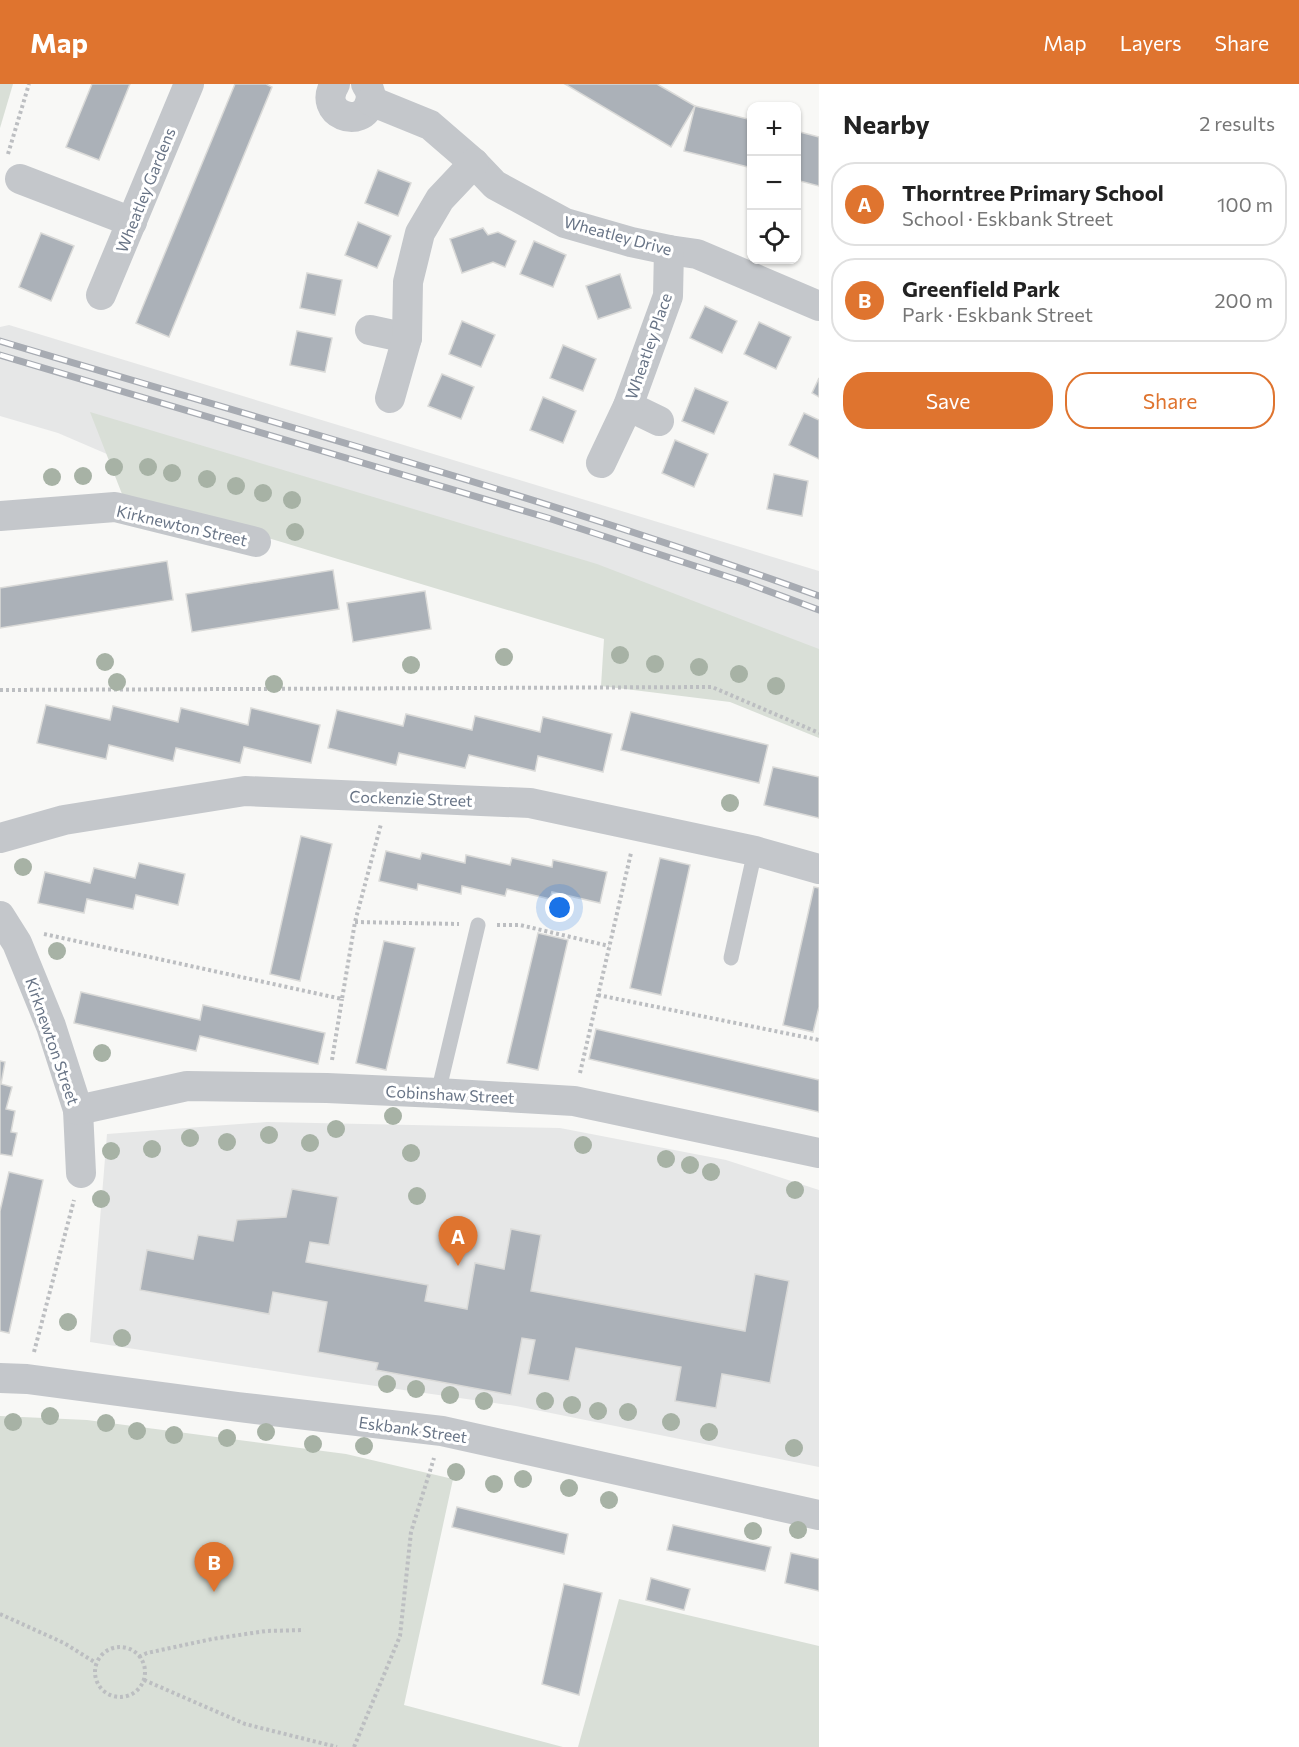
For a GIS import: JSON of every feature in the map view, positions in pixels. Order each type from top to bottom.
[{"type":"street","name":"Wheatley Gardens","points":[[101,296],[189,84]]},
{"type":"street","points":[[331,85],[330,101],[338,113],[344,116],[351,117],[364,113],[368,92]]},
{"type":"street","name":"Wheatley Drive","points":[[368,92],[430,125],[495,185],[566,223],[631,242],[697,254],[819,306]]},
{"type":"street","points":[[390,398],[407,338],[408,282],[420,233],[440,199],[474,164]]},
{"type":"street","points":[[13,170],[132,222]]},
{"type":"street","name":"Wheatley Place","points":[[601,463],[628,406],[668,296],[669,250]]},
{"type":"street","points":[[370,330],[407,338]]},
{"type":"street","name":"Wheatley Place","points":[[628,406],[659,421]]},
{"type":"street","name":"Kirknewton Street","points":[[0,516],[115,507],[256,542]]},
{"type":"street","name":"Cockenzie Street","points":[[0,838],[64,820],[245,791],[530,802],[755,851],[819,869]]},
{"type":"street","name":"Kirknewton Street","points":[[3,921],[17,943],[51,1026],[78,1110],[81,1173]]},
{"type":"street","name":"Cobinshaw Street","points":[[78,1110],[187,1086],[327,1088],[438,1093],[574,1101],[819,1153]]},
{"type":"street","name":"Eskbank Street","points":[[14,1379],[442,1431],[819,1515]]},
{"type":"lane","points":[[731,958],[755,851]]},
{"type":"lane","points":[[438,1093],[478,925]]},
{"type":"path","points":[[13,170],[29,84]]},
{"type":"path","points":[[0,690],[712,687],[819,733]]},
{"type":"path","points":[[327,1088],[355,922],[387,797]]},
{"type":"path","points":[[574,1101],[637,825]]},
{"type":"path","points":[[3,921],[342,999]]},
{"type":"path","points":[[598,995],[819,1040]]},
{"type":"path","points":[[14,1379],[81,1173]]},
{"type":"path","points":[[354,1747],[400,1636],[411,1532],[442,1431]]},
{"type":"path","points":[[0,1614],[64,1642],[96,1663]]},
{"type":"path","points":[[139,1657],[147,1653],[223,1638],[266,1631],[304,1630]]},
{"type":"path","points":[[121,1647],[135,1652],[139,1657],[144,1665],[144,1680],[135,1693],[119,1698],[104,1692],[95,1679],[96,1663],[106,1651],[121,1647]]},
{"type":"path","points":[[144,1680],[244,1724],[337,1747]]},
{"type":"shaded area","points":[[0,84],[13,84],[0,128]]},
{"type":"shaded area","points":[[9,325],[819,571],[819,709],[158,476],[58,433],[0,416],[0,327]]},
{"type":"shaded area","points":[[90,412],[597,564],[819,649],[819,738],[730,702],[601,686],[604,639],[122,494]]},
{"type":"shaded area","points":[[267,1122],[560,1128],[726,1160],[819,1190],[819,1467],[516,1406],[90,1342],[107,1134]]},
{"type":"shaded area","points":[[0,1416],[87,1420],[346,1454],[453,1479],[404,1705],[563,1747],[0,1747]]},
{"type":"shaded area","points":[[619,1599],[819,1646],[819,1747],[578,1747]]},
{"type":"building","points":[[92,84],[130,84],[99,160],[66,147]]},
{"type":"building","points":[[235,84],[266,84],[272,87],[169,337],[136,323]]},
{"type":"building","points":[[565,84],[657,84],[695,106],[671,147]]},
{"type":"building","points":[[695,106],[747,119],[747,167],[684,151]]},
{"type":"building","points":[[801,132],[819,137],[819,186],[801,181]]},
{"type":"building","points":[[378,170],[411,183],[398,216],[365,203]]},
{"type":"building","points":[[358,222],[391,236],[377,268],[345,255]]},
{"type":"building","points":[[483,228],[488,235],[498,232],[516,241],[505,267],[493,262],[462,273],[450,239]]},
{"type":"building","points":[[41,233],[74,246],[51,301],[19,287]]},
{"type":"building","points":[[534,241],[566,255],[553,287],[520,274]]},
{"type":"building","points":[[307,273],[342,280],[335,315],[300,308]]},
{"type":"building","points":[[620,274],[631,308],[598,319],[586,286]]},
{"type":"building","points":[[705,306],[737,321],[722,353],[690,338]]},
{"type":"building","points":[[462,321],[495,335],[481,367],[449,354]]},
{"type":"building","points":[[759,322],[791,337],[776,369],[744,354]]},
{"type":"building","points":[[297,331],[332,338],[325,372],[290,365]]},
{"type":"building","points":[[563,345],[596,359],[583,391],[550,378]]},
{"type":"building","points":[[442,374],[474,387],[461,419],[428,406]]},
{"type":"building","points":[[819,378],[819,397],[812,393]]},
{"type":"building","points":[[695,388],[728,402],[714,434],[682,421]]},
{"type":"building","points":[[543,397],[576,411],[563,443],[530,430]]},
{"type":"building","points":[[804,413],[819,420],[819,459],[789,445]]},
{"type":"building","points":[[675,440],[708,454],[694,487],[662,473]]},
{"type":"building","points":[[774,474],[808,481],[802,516],[767,509]]},
{"type":"building","points":[[167,561],[173,600],[0,628],[0,588]]},
{"type":"building","points":[[333,570],[339,609],[192,632],[186,594]]},
{"type":"building","points":[[425,591],[431,629],[353,642],[347,603]]},
{"type":"building","points":[[46,705],[110,720],[113,706],[178,722],[181,708],[248,725],[251,708],[320,725],[311,763],[244,747],[240,763],[176,748],[173,761],[109,745],[106,759],[37,743]]},
{"type":"building","points":[[337,710],[403,726],[406,714],[472,730],[475,716],[540,732],[543,717],[612,734],[603,772],[538,756],[535,771],[469,755],[465,768],[399,753],[396,765],[328,748]]},
{"type":"building","points":[[631,712],[768,745],[759,783],[621,750]]},
{"type":"building","points":[[773,767],[819,777],[819,818],[764,805]]},
{"type":"building","points":[[301,836],[332,844],[300,981],[270,974]]},
{"type":"building","points":[[386,851],[420,859],[422,853],[465,863],[466,855],[510,865],[512,858],[552,867],[553,860],[607,872],[600,903],[552,892],[550,899],[507,889],[505,896],[462,886],[461,894],[418,884],[417,890],[379,881]]},
{"type":"building","points":[[660,858],[690,865],[661,995],[630,988]]},
{"type":"building","points":[[139,863],[185,874],[178,905],[136,895],[133,909],[87,899],[84,913],[38,903],[45,872],[90,883],[94,868],[135,878]]},
{"type":"building","points":[[814,887],[819,888],[819,1007],[813,1032],[783,1025]]},
{"type":"building","points":[[538,933],[568,940],[538,1070],[507,1063]]},
{"type":"building","points":[[384,941],[415,948],[386,1070],[356,1063]]},
{"type":"building","points":[[81,992],[200,1020],[203,1005],[325,1033],[318,1064],[200,1036],[196,1051],[74,1023]]},
{"type":"building","points":[[596,1029],[819,1080],[819,1112],[589,1059]]},
{"type":"building","points":[[0,1061],[5,1062],[1,1084],[12,1087],[6,1109],[15,1111],[11,1132],[17,1133],[12,1156],[0,1154]]},
{"type":"building","points":[[9,1172],[43,1180],[9,1333],[0,1331],[0,1211]]},
{"type":"building","points":[[292,1189],[338,1197],[329,1245],[310,1242],[306,1262],[428,1285],[425,1301],[467,1309],[475,1263],[504,1269],[511,1229],[541,1235],[531,1291],[745,1331],[755,1274],[789,1281],[770,1383],[722,1374],[716,1408],[675,1401],[681,1367],[576,1348],[569,1381],[528,1374],[535,1340],[522,1338],[511,1395],[376,1370],[378,1363],[318,1352],[327,1302],[273,1292],[269,1314],[140,1290],[147,1250],[193,1259],[198,1235],[233,1241],[237,1220],[286,1217]]},
{"type":"building","points":[[457,1507],[568,1534],[564,1554],[452,1527]]},
{"type":"building","points":[[673,1525],[771,1547],[765,1571],[667,1550]]},
{"type":"building","points":[[791,1553],[819,1559],[819,1591],[785,1583]]},
{"type":"building","points":[[651,1578],[690,1589],[684,1610],[646,1600]]},
{"type":"building","points":[[564,1584],[602,1593],[579,1695],[542,1684]]},
{"type":"railway","points":[[0,341],[514,494],[819,596]]},
{"type":"railway","points":[[0,355],[548,518],[744,582],[819,610]]},
{"type":"place","name":"Thorntree Primary School","points":[[458,1266]]},
{"type":"place","name":"Greenfield Park","points":[[214,1592]]}]
